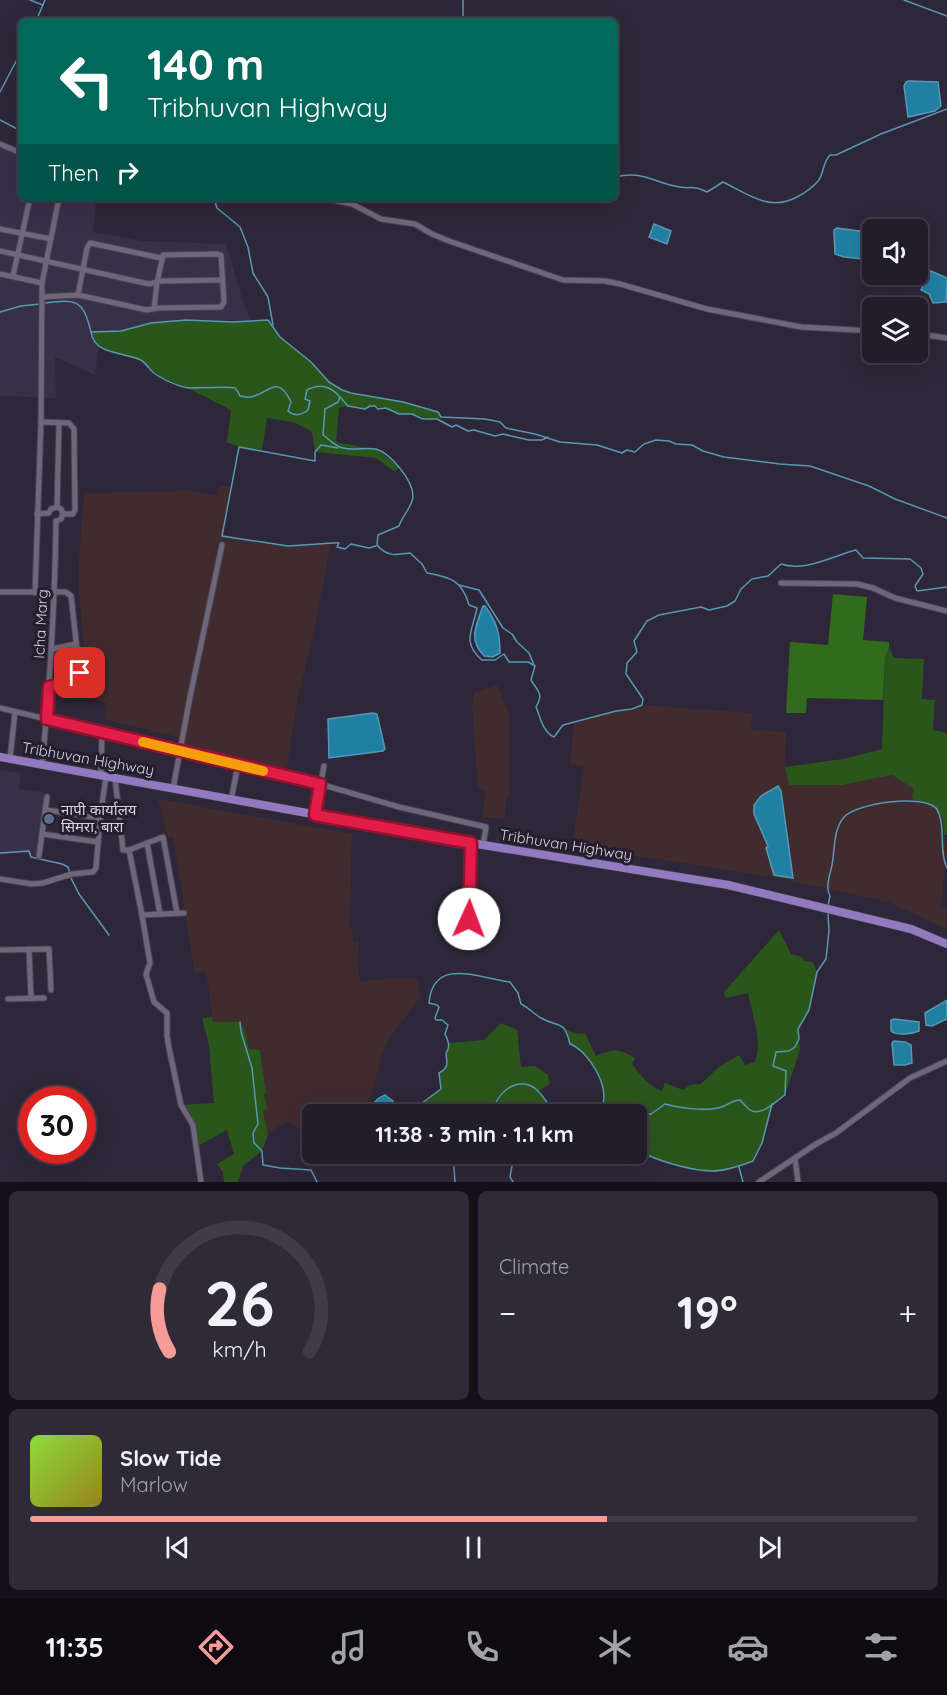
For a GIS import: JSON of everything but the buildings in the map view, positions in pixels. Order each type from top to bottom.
[{"type":"highway","name":"Tribhuvan Highway","points":[[0,757],[471,843],[728,885],[911,929],[947,944]]},
{"type":"street","points":[[0,144],[18,152]]},
{"type":"street","points":[[13,276],[29,201]]},
{"type":"street","points":[[35,593],[42,283],[58,201]]},
{"type":"street","points":[[338,201],[352,204],[381,219],[415,224],[449,241],[563,280],[605,281],[707,309],[801,327],[862,331]]},
{"type":"street","points":[[0,229],[51,239]]},
{"type":"street","points":[[42,302],[78,295],[147,310],[221,307],[224,302],[222,258],[219,254],[167,254],[161,258],[92,243],[87,248],[78,295]]},
{"type":"street","points":[[0,251],[149,284],[161,281],[223,280]]},
{"type":"street","points":[[154,309],[161,258]]},
{"type":"street","points":[[0,274],[42,283]]},
{"type":"street","points":[[928,335],[947,338]]},
{"type":"street","points":[[40,422],[72,424],[74,429],[75,510],[73,513],[63,514]]},
{"type":"street","points":[[57,507],[59,423]]},
{"type":"street","points":[[49,513],[52,508],[57,507]]},
{"type":"street","points":[[57,507],[63,514]]},
{"type":"street","points":[[37,514],[49,513]]},
{"type":"street","points":[[49,513],[56,521],[61,519],[63,514]]},
{"type":"street","name":"Icha Marg","points":[[42,765],[52,649],[56,521]]},
{"type":"street","points":[[173,789],[222,545]]},
{"type":"street","points":[[781,584],[840,583],[866,586],[895,598],[947,611]]},
{"type":"street","points":[[0,592],[68,592],[71,596],[79,678],[49,687]]},
{"type":"street","points":[[52,649],[76,645]]},
{"type":"street","points":[[0,708],[320,784],[409,810],[486,827],[483,845]]},
{"type":"street","points":[[10,759],[15,712]]},
{"type":"street","points":[[0,879],[32,884],[70,874],[93,872],[96,868],[103,776],[102,732]]},
{"type":"street","points":[[231,800],[238,765]]},
{"type":"street","points":[[315,815],[324,766]]},
{"type":"street","points":[[115,778],[123,850],[129,850],[163,837],[177,914]]},
{"type":"street","points":[[39,856],[47,796]]},
{"type":"street","points":[[46,810],[100,818]]},
{"type":"street","points":[[42,834],[98,842]]},
{"type":"street","points":[[147,843],[160,914]]},
{"type":"street","points":[[470,945],[471,843]]},
{"type":"street","points":[[129,850],[150,963],[146,974],[154,1002],[167,1013],[169,1048],[181,1105],[193,1125],[201,1182]]},
{"type":"street","points":[[142,915],[184,913]]},
{"type":"street","points":[[29,949],[31,998]]},
{"type":"street","points":[[0,950],[49,949],[51,990]]},
{"type":"street","points":[[8,999],[44,998]]},
{"type":"street","points":[[759,1182],[836,1133],[910,1078],[947,1061]]},
{"type":"street","points":[[795,1158],[798,1182]]},
{"type":"shaded area","points":[[0,144],[18,152],[18,201],[96,201],[93,232],[143,241],[226,244],[251,321],[186,320],[151,323],[121,331],[92,332],[95,343],[99,347],[95,375],[55,357],[56,398],[0,396]]},
{"type":"shaded area","points":[[220,486],[231,486],[222,536],[288,546],[331,543],[313,637],[297,702],[286,776],[180,750],[182,738],[104,719],[107,703],[92,698],[79,590],[84,493],[191,491],[217,496]]},
{"type":"shaded area","points":[[497,685],[509,715],[509,797],[506,797],[505,819],[483,817],[485,790],[478,789],[472,707],[474,693]]},
{"type":"shaded area","points":[[642,705],[752,713],[751,730],[786,732],[785,767],[789,785],[842,785],[892,775],[914,789],[912,799],[936,808],[945,828],[944,835],[947,843],[941,906],[947,907],[947,929],[888,902],[773,877],[572,846],[584,767],[570,764],[574,723]]},
{"type":"shaded area","points":[[0,770],[21,773],[19,789],[47,793],[38,856],[20,853],[0,855]]},
{"type":"shaded area","points":[[158,799],[352,834],[349,928],[352,929],[353,943],[359,942],[357,962],[360,981],[417,979],[421,996],[389,1039],[382,1053],[370,1100],[365,1104],[302,1104],[302,1132],[291,1122],[284,1123],[268,1134],[263,1110],[264,1093],[266,1092],[260,1050],[249,1049],[245,1030],[213,1022],[206,971],[195,974],[173,837],[168,837]]},
{"type":"green space","points":[[186,320],[233,322],[268,320],[280,337],[311,362],[329,382],[342,390],[403,402],[438,412],[441,417],[430,419],[371,406],[339,408],[336,442],[378,450],[399,467],[395,472],[376,458],[315,452],[312,432],[296,423],[267,418],[262,450],[239,447],[227,442],[231,410],[161,377],[141,361],[99,347],[91,332],[121,331],[151,323]]},
{"type":"green space","points":[[833,594],[867,597],[863,640],[889,642],[885,657],[883,700],[807,698],[806,713],[786,713],[790,642],[828,645]]},
{"type":"green space","points":[[889,647],[894,658],[924,659],[922,699],[935,700],[933,730],[947,733],[947,835],[944,835],[943,820],[940,814],[931,806],[912,799],[914,789],[892,775],[842,785],[789,785],[785,767],[843,759],[882,749],[885,656]]},
{"type":"green space","points":[[779,930],[791,954],[813,962],[817,972],[809,1010],[798,1030],[800,1050],[785,1095],[773,1103],[762,1143],[753,1161],[728,1169],[703,1171],[653,1158],[647,1155],[647,1104],[602,1104],[603,1089],[596,1070],[584,1054],[570,1044],[567,1030],[578,1034],[585,1033],[596,1056],[616,1051],[624,1052],[635,1058],[632,1064],[657,1089],[662,1091],[665,1083],[683,1090],[690,1085],[701,1084],[719,1067],[739,1055],[745,1065],[755,1062],[758,1045],[748,993],[726,998],[724,992]]},
{"type":"green space","points":[[212,1017],[213,1022],[240,1022],[245,1030],[249,1049],[260,1050],[267,1109],[263,1111],[268,1134],[262,1151],[243,1166],[238,1182],[224,1182],[223,1172],[217,1164],[234,1154],[227,1130],[196,1147],[193,1125],[181,1105],[214,1103],[209,1045],[202,1018]]},
{"type":"green space","points":[[501,1023],[517,1030],[521,1067],[535,1066],[548,1075],[550,1084],[538,1091],[548,1104],[422,1104],[441,1089],[439,1073],[447,1065],[446,1053],[449,1043],[484,1040]]},
{"type":"water","points":[[908,81],[938,82],[941,106],[935,111],[908,117],[904,86]]},
{"type":"water","points":[[654,224],[671,231],[667,244],[649,237]]},
{"type":"water","points":[[837,228],[862,231],[862,259],[835,254],[834,230]]},
{"type":"water","points":[[931,271],[947,278],[946,302],[933,303],[929,294],[921,290],[923,285],[928,285],[928,274]]},
{"type":"water","points":[[483,606],[492,617],[498,634],[500,653],[493,657],[484,656],[476,644],[476,626]]},
{"type":"water","points":[[377,714],[385,749],[329,758],[328,719]]},
{"type":"water","points":[[778,786],[781,791],[793,878],[774,875],[766,848],[768,846],[754,814],[754,805],[761,796]]},
{"type":"water","points":[[947,1000],[947,1019],[932,1026],[926,1025],[925,1013]]},
{"type":"water","points":[[891,1020],[919,1022],[919,1031],[905,1034],[894,1033],[891,1031]]},
{"type":"water","points":[[894,1041],[911,1045],[912,1063],[894,1065],[892,1043]]},
{"type":"water","points":[[385,1095],[393,1101],[392,1104],[373,1104]]},
{"type":"waterway","points":[[30,0],[43,5]]},
{"type":"waterway","points":[[37,18],[45,0]]},
{"type":"waterway","points":[[463,0],[463,18]]},
{"type":"waterway","points":[[904,0],[947,16]]},
{"type":"waterway","points":[[0,92],[18,58]]},
{"type":"waterway","points":[[618,176],[642,176],[671,185],[707,192],[723,182],[759,200],[777,203],[787,201],[803,194],[817,183],[830,155],[836,155],[881,134],[947,109]]},
{"type":"waterway","points":[[0,120],[18,129]]},
{"type":"waterway","points":[[215,201],[217,208],[240,227],[248,247],[253,273],[268,297],[273,325]]},
{"type":"waterway","points":[[45,303],[64,301],[77,304],[85,313],[91,332],[121,331],[151,323],[186,320],[233,322],[268,320],[280,337],[311,362],[329,382],[351,393],[403,402],[438,412],[441,417],[485,419],[500,422],[506,428],[560,442],[597,445],[622,453],[627,450],[635,452],[644,444],[656,440],[692,445],[724,457],[810,466],[869,486],[895,499],[947,518]]},
{"type":"waterway","points":[[0,312],[40,304]]},
{"type":"waterway","points":[[91,332],[93,339],[104,349],[141,360],[152,372],[185,387],[232,387],[240,396],[248,397],[272,388],[281,388],[291,402],[288,411],[296,415],[308,410],[310,401],[305,399],[307,390],[321,386],[336,393],[340,397],[338,402],[325,409],[323,435],[340,447],[376,449],[382,452],[400,468],[412,490],[411,504],[399,526],[378,535],[377,545],[388,553],[396,555],[410,553],[422,564],[427,573],[449,578],[459,585],[469,605],[477,608],[470,641],[476,654],[482,660],[495,660],[504,654],[509,662],[528,662],[535,666],[531,680],[540,695],[536,707],[545,728],[554,737],[563,725],[642,705],[643,699],[626,674],[627,663],[637,652],[634,641],[647,621],[659,615],[701,607],[709,610],[727,606],[735,601],[741,589],[752,579],[768,576],[781,564],[809,565],[856,550],[863,558],[910,559],[921,568],[923,574],[915,586],[917,591],[947,587]]},
{"type":"waterway","points":[[341,398],[348,406],[365,409],[370,406],[378,409],[386,408],[399,414],[412,414],[423,419],[437,419],[452,427],[456,425],[468,431],[474,430],[495,436],[503,434],[529,440],[542,440],[548,437]]},
{"type":"waterway","points":[[338,448],[321,445],[315,452],[315,461],[239,447],[222,536],[288,546],[333,543],[339,543],[337,547],[345,549],[351,544],[369,548],[376,546]]},
{"type":"waterway","points":[[459,585],[479,590],[503,628],[512,634],[529,653],[534,665]]},
{"type":"waterway","points":[[828,906],[830,896],[828,881],[840,822],[851,812],[862,808],[875,804],[904,801],[928,804],[936,808],[941,822],[944,861],[947,868]]},
{"type":"waterway","points":[[0,853],[29,851],[31,857],[62,864],[68,867],[70,873]]},
{"type":"waterway","points":[[71,878],[79,894],[109,935]]},
{"type":"waterway","points":[[647,1115],[665,1104],[691,1109],[712,1109],[740,1100],[754,1112],[764,1110],[785,1095],[786,1071],[773,1066],[776,1052],[789,1051],[795,1047],[799,1039],[798,1029],[809,1010],[817,972],[826,959],[828,914]]},
{"type":"waterway","points":[[422,1104],[441,1089],[439,1073],[446,1067],[446,1053],[449,1046],[445,1034],[448,1025],[442,1020],[436,1020],[439,1007],[429,1003],[432,988],[439,979],[459,973],[510,982],[518,993],[521,1004],[541,1018],[563,1027],[570,1044],[584,1054],[596,1070],[603,1089],[602,1104]]},
{"type":"waterway","points":[[240,1022],[252,1068],[258,1124],[253,1133],[254,1143],[262,1151],[263,1165],[311,1170],[317,1182]]},
{"type":"waterway","points":[[495,1104],[503,1093],[519,1084],[525,1084],[537,1090],[548,1104]]},
{"type":"waterway","points":[[647,1155],[703,1171],[733,1168],[753,1161],[762,1143],[772,1104]]},
{"type":"waterway","points":[[454,1164],[455,1182]]},
{"type":"waterway","points":[[512,1164],[510,1177],[513,1182]]},
{"type":"waterway","points":[[739,1167],[743,1182]]},
{"type":"slow traffic","points":[[143,742],[263,771]]},
{"type":"place","name":"नापी कार्यालय सिमरा, बारा","points":[[49,819]]},
{"type":"route","points":[[80,673],[76,680],[49,687],[47,719],[320,784],[315,815],[471,843],[469,919]]}]
